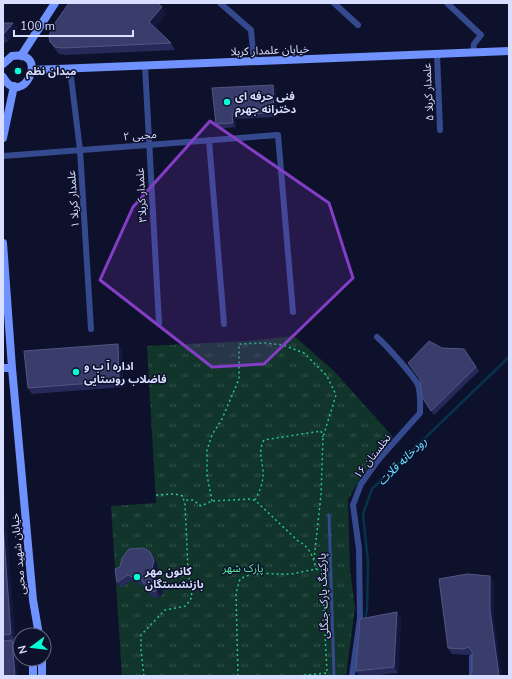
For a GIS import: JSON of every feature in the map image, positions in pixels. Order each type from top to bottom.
[{"type":"main road","points":[[21,56],[55,3]]},
{"type":"main road","name":"خیابان علمدار کربلا","points":[[32,70],[509,51]]},
{"type":"main road","points":[[3,64],[12,56],[21,56],[29,61],[32,70],[32,75],[27,83],[18,86],[9,84],[3,77]]},
{"type":"main road","points":[[3,138],[14,86]]},
{"type":"main road","name":"خیابان شهید محبی","points":[[3,243],[12,368],[33,600],[38,627]]},
{"type":"main road","points":[[3,368],[12,368]]},
{"type":"main road","name":"خیابان شهید محبی","points":[[33,600],[33,627]]},
{"type":"street","points":[[220,3],[251,30],[254,61]]},
{"type":"street","points":[[334,3],[358,25]]},
{"type":"street","points":[[447,3],[481,35],[474,44],[472,52]]},
{"type":"street","name":"علمدار کربلا ۵","points":[[436,54],[440,130]]},
{"type":"street","name":"علمدار کربلا۳","points":[[145,66],[148,145],[159,323]]},
{"type":"street","name":"علمدار کربلا ۱","points":[[70,69],[80,150],[91,329]]},
{"type":"street","name":"محبی ۲","points":[[3,156],[278,134],[293,312]]},
{"type":"street","points":[[209,140],[224,324]]},
{"type":"street","name":"نخلستان ۱۶","points":[[352,676],[360,618],[359,549],[352,505],[362,484],[379,459],[420,413],[420,395],[417,384],[388,346],[377,337]]},
{"type":"street","points":[[472,657],[472,676]]},
{"type":"lane","name":"پارکینگ پارک جنگلی","points":[[329,514],[334,676]]},
{"type":"path","points":[[212,501],[207,475],[207,450],[212,435],[222,419],[240,379],[239,344],[266,343],[283,345],[304,353],[327,376],[336,395],[323,437],[320,508],[314,559],[316,569]]},
{"type":"path","points":[[255,501],[261,485],[263,470],[260,449],[264,440],[321,431],[323,437]]},
{"type":"path","points":[[144,676],[141,635],[165,610],[186,606],[192,597],[188,570],[185,504],[183,496],[156,495]]},
{"type":"path","points":[[185,504],[187,500],[193,500],[201,506],[212,501],[255,501],[298,541],[303,543],[314,559]]},
{"type":"path","points":[[238,676],[236,593],[240,579],[262,573],[288,574],[316,569],[322,570],[327,673],[296,676]]},
{"type":"highlighted area","points":[[210,121],[329,203],[353,278],[264,364],[212,367],[100,280],[133,207]]},
{"type":"green space","name":"پارک شهر","points":[[294,336],[334,371],[393,437],[361,477],[348,500],[350,570],[355,608],[346,676],[122,676],[111,506],[156,503],[147,346],[248,341]]},
{"type":"building","points":[[69,3],[158,3],[162,7],[149,22],[171,43],[62,48],[55,47],[50,42],[49,36],[53,26]]},
{"type":"building","points":[[3,23],[13,23],[3,35]]},
{"type":"building","points":[[273,85],[274,113],[232,114],[233,123],[216,124],[212,88]]},
{"type":"building","points":[[429,341],[442,348],[464,349],[476,367],[431,411],[422,397],[420,379],[408,363]]},
{"type":"building","name":"اداره آ ب و فاضلاب روستایی","points":[[118,344],[119,381],[28,388],[24,351]]},
{"type":"building","points":[[3,524],[11,634],[3,635]]},
{"type":"building","name":"کانون مهر بازنشستگان","points":[[144,548],[150,552],[154,560],[151,573],[159,586],[156,591],[149,592],[141,579],[136,579],[128,575],[117,582],[115,569],[120,567],[122,558],[129,549]]},
{"type":"building","points":[[467,574],[490,576],[490,610],[499,676],[471,676],[472,651],[468,647],[464,649],[448,648],[439,579]]},
{"type":"building","points":[[397,612],[394,667],[356,671],[360,619]]},
{"type":"building","points":[[12,640],[12,667],[14,667],[15,676],[3,676],[3,641]]},
{"type":"waterway","name":"رودخانه قلات","points":[[365,619],[367,610],[368,563],[363,514],[372,489],[509,357]]},
{"type":"place","name":"میدان نظم","points":[[18,71]]},
{"type":"place","name":"فنی حرفه ای دخترانه جهرم","points":[[227,102]]},
{"type":"place","name":"اداره آ ب و فاضلاب روستایی","points":[[76,372]]},
{"type":"place","name":"کانون مهر بازنشستگان","points":[[137,577]]}]
